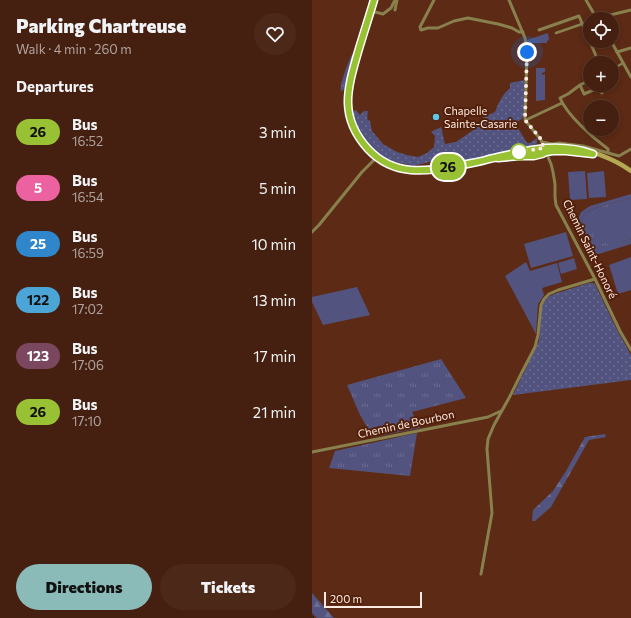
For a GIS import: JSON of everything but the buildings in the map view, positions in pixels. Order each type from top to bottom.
[{"type":"main road","points":[[374,0],[351,74],[348,98],[350,118],[356,134],[365,146],[383,161],[405,170],[435,170],[488,160],[519,152],[566,147],[576,148],[614,161],[631,171]]},
{"type":"street","points":[[371,11],[383,14],[391,8],[396,0]]},
{"type":"street","points":[[394,10],[396,0]]},
{"type":"street","points":[[434,0],[420,27],[421,30],[438,28],[454,21],[468,18],[498,24],[512,28],[519,32],[523,32]]},
{"type":"street","name":"Chemin Saint-Honoré","points":[[509,0],[526,41],[525,120],[542,142],[545,150],[553,172],[556,204],[631,350]]},
{"type":"street","points":[[586,0],[594,12]]},
{"type":"street","points":[[619,13],[631,10]]},
{"type":"street","points":[[539,30],[579,16],[595,56]]},
{"type":"street","points":[[556,33],[582,24]]},
{"type":"street","points":[[614,48],[631,77]]},
{"type":"street","points":[[617,52],[631,48]]},
{"type":"street","points":[[619,65],[623,63]]},
{"type":"street","points":[[583,84],[560,98],[562,103],[576,120],[598,142],[608,149],[608,152]]},
{"type":"street","points":[[580,85],[584,94],[598,88],[602,93]]},
{"type":"street","points":[[528,119],[562,103]]},
{"type":"street","points":[[542,142],[583,146],[619,156],[631,149]]},
{"type":"street","points":[[312,232],[362,172],[377,157]]},
{"type":"street","points":[[481,574],[492,513],[487,449],[488,439],[535,347],[538,335],[541,305],[544,298],[558,290],[595,279]]},
{"type":"street","name":"Chemin de Bourbon","points":[[312,452],[488,416],[503,410]]},
{"type":"green space","points":[[548,33],[549,40],[547,43],[532,43],[531,46],[536,47],[535,54],[531,54],[530,57],[528,57],[527,40]]},
{"type":"green space","points":[[353,54],[354,57],[346,87],[341,91],[341,84],[344,74]]},
{"type":"green space","points":[[536,68],[545,68],[545,72],[542,73],[542,75],[545,74],[545,100],[536,101]]},
{"type":"green space","points":[[525,80],[525,115],[522,119],[515,123],[527,143],[530,143],[537,138],[537,143],[535,145],[469,160],[444,164],[433,161],[414,166],[389,161],[374,152],[360,133],[354,117],[353,112],[356,110],[360,115],[364,111],[368,111],[367,119],[370,121],[372,131],[383,144],[397,152],[418,157],[427,153],[434,147],[435,136],[431,132],[441,127],[445,144],[456,142],[475,129],[484,117],[495,112],[501,99],[510,88],[510,83]]},
{"type":"green space","points":[[585,171],[587,199],[570,200],[568,172]]},
{"type":"green space","points":[[604,171],[606,197],[589,198],[587,173]]},
{"type":"green space","points":[[631,194],[631,198],[601,206],[586,213],[583,216],[582,222],[586,240],[590,245],[602,247],[631,239],[631,244],[589,257],[587,248],[578,235],[577,222],[581,212],[590,206]]},
{"type":"green space","points":[[631,198],[631,239],[613,245],[600,247],[594,247],[585,240],[582,219],[586,213],[601,206]]},
{"type":"green space","points":[[631,203],[631,235],[596,245],[588,215]]},
{"type":"green space","points":[[566,232],[573,256],[531,268],[524,244]]},
{"type":"green space","points":[[631,257],[631,290],[618,294],[609,265]]},
{"type":"green space","points":[[574,258],[577,269],[561,274],[558,263]]},
{"type":"green space","points":[[526,262],[530,271],[557,263],[562,282],[542,288],[544,295],[538,304],[536,334],[505,276]]},
{"type":"green space","points":[[589,283],[595,284],[631,355],[631,380],[513,395],[539,341],[541,310],[545,300],[554,294]]},
{"type":"green space","points":[[357,287],[370,315],[323,325],[312,302],[312,297]]},
{"type":"green space","points":[[441,359],[466,398],[412,412],[420,428],[373,437],[360,415],[347,385]]},
{"type":"green space","points":[[417,433],[410,476],[329,468],[335,451]]},
{"type":"green space","points":[[605,434],[606,437],[589,440],[551,507],[535,521],[532,521],[533,510],[553,491],[585,437]]},
{"type":"green space","points":[[312,593],[334,618],[317,618],[312,613]]},
{"type":"bus line","name":"26","points":[[374,0],[351,74],[348,89],[350,118],[360,140],[373,154],[383,161],[405,170],[418,171],[435,170],[544,148],[576,148],[593,154],[584,152],[553,151],[534,156],[498,158]]},
{"type":"place","name":"Chapelle Sainte-Casarie","points":[[436,117]]},
{"type":"route","points":[[519,152],[544,148],[540,138],[525,120],[527,52]]}]
